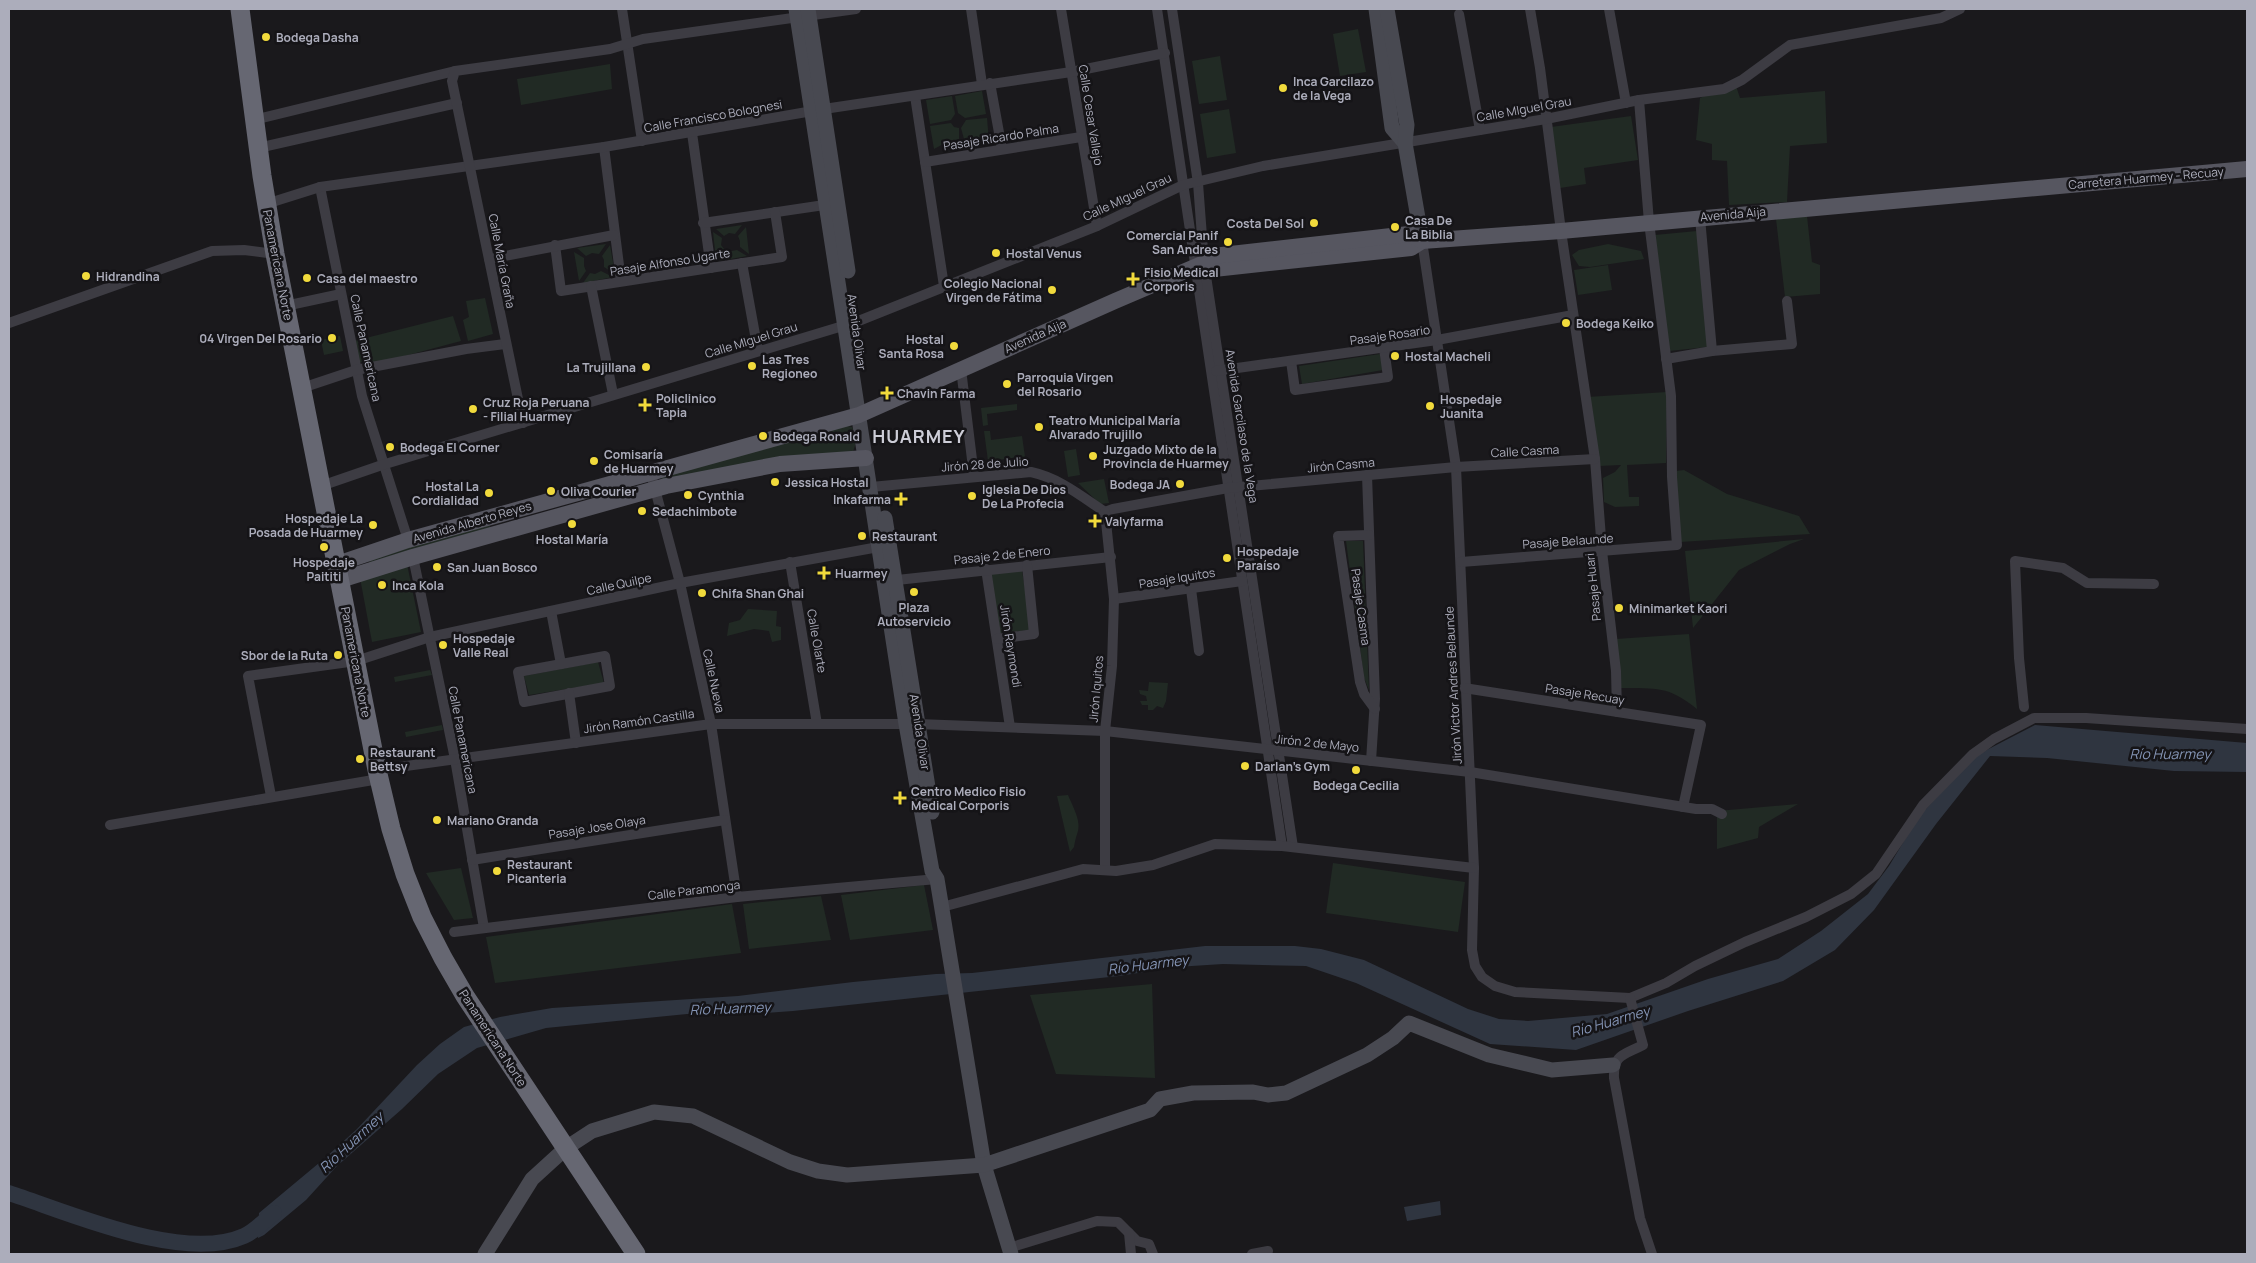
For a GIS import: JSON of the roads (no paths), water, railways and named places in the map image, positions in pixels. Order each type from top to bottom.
[{"type":"highway","name":"Panamericana Norte","points":[[240,9],[254,120],[275,254],[378,774],[391,829],[413,896],[443,958],[477,1014],[636,1254]]},
{"type":"main road","name":"Carretera Huarmey - Recuay","points":[[2045,188],[2247,169]]},
{"type":"main road","name":"Avenida Aija","points":[[864,414],[961,369],[1199,265],[1213,256],[1409,234],[1422,241],[1561,231],[2045,188]]},
{"type":"main road","name":"Avenida Alberto Reyes","points":[[338,572],[413,557],[499,533],[653,481],[864,414]]},
{"type":"main road","name":"Avenida Alberto Reyes","points":[[338,572],[408,540],[494,516],[653,481],[780,464],[866,458]]},
{"type":"main road","points":[[494,516],[499,533]]},
{"type":"street","points":[[622,9],[642,141]]},
{"type":"street","points":[[254,120],[455,71],[594,51],[643,39],[803,13],[856,9]]},
{"type":"street","points":[[971,9],[1002,149]]},
{"type":"street","name":"Calle Cesar Vallejo","points":[[1061,9],[1097,226]]},
{"type":"street","name":"Avenida Garcilaso de la Vega","points":[[1157,9],[1183,185],[1199,265],[1216,372],[1239,487],[1273,750]]},
{"type":"street","name":"Avenida Garcilaso de la Vega","points":[[1172,9],[1198,182],[1199,265]]},
{"type":"street","points":[[1376,9],[1392,128],[1405,143]]},
{"type":"street","points":[[1386,9],[1406,125],[1405,143],[1422,241]]},
{"type":"street","name":"Pasaje Huari","points":[[1530,9],[1595,459],[1602,551],[1616,671],[1617,712]]},
{"type":"street","points":[[1609,9],[1626,103]]},
{"type":"street","name":"Calle MIguel Grau","points":[[320,486],[613,394],[851,324],[1097,226],[1183,185],[1263,166],[1546,119],[1639,100],[1724,88],[1742,80],[1790,45],[1941,18],[1960,9]]},
{"type":"street","name":"Avenida Olivar","points":[[803,13],[912,724],[941,867],[941,874],[937,879],[956,1001],[984,1165],[1010,1251]]},
{"type":"street","points":[[1459,14],[1480,130]]},
{"type":"street","name":"Calle Francisco Bolognesi","points":[[266,204],[320,187],[642,141],[986,83],[1071,72],[1164,53]]},
{"type":"street","name":"Calle María Graña","points":[[455,71],[452,75],[452,81],[471,164],[505,344],[523,423]]},
{"type":"street","points":[[915,96],[944,286]]},
{"type":"street","points":[[1639,100],[1649,222],[1666,359],[1712,351],[1792,344],[1787,300]]},
{"type":"street","points":[[258,148],[457,103]]},
{"type":"street","points":[[692,133],[703,224],[711,268]]},
{"type":"street","name":"Pasaje Ricardo Palma","points":[[925,162],[1081,137]]},
{"type":"street","points":[[604,147],[621,281]]},
{"type":"street","name":"Calle Panamericana","points":[[320,187],[362,396],[382,465],[408,540]]},
{"type":"street","points":[[703,224],[833,204]]},
{"type":"street","name":"Pasaje Alfonso Ugarte","points":[[555,246],[561,292],[782,257],[776,212]]},
{"type":"street","points":[[1700,218],[1712,351]]},
{"type":"street","points":[[489,259],[614,235]]},
{"type":"street","name":"Jirón Victor Andres Belaunde","points":[[1422,241],[1456,467],[1461,562],[1464,688],[1474,868],[1472,950],[1476,966],[1482,977],[1495,986],[1515,992],[1630,998]]},
{"type":"street","points":[[9,323],[212,251],[244,250],[275,254]]},
{"type":"street","points":[[742,263],[758,351]]},
{"type":"street","points":[[591,286],[613,394]]},
{"type":"street","points":[[285,306],[341,294]]},
{"type":"street","name":"Pasaje Rosario","points":[[1216,372],[1437,340],[1573,315]]},
{"type":"street","points":[[302,388],[356,370],[466,349],[505,344]]},
{"type":"street","points":[[1291,361],[1295,390],[1388,377],[1384,348]]},
{"type":"street","name":"Pasaje Belaunde","points":[[1461,562],[1677,545],[1672,477],[1671,396],[1666,359]]},
{"type":"street","points":[[961,369],[974,476]]},
{"type":"street","name":"Avenida Garcilaso de la Vega","points":[[1216,372],[1228,488],[1242,581],[1273,750],[1288,846]]},
{"type":"street","name":"Avenida Olivar","points":[[864,414],[866,458],[875,486]]},
{"type":"street","name":"Calle Casma","points":[[1456,467],[1595,459]]},
{"type":"street","name":"Jirón Casma","points":[[1228,488],[1456,467]]},
{"type":"street","name":"Jirón 28 de Julio","points":[[875,486],[1031,472],[1048,476],[1106,512]]},
{"type":"street","name":"Pasaje Casma","points":[[1367,475],[1375,709],[1371,761]]},
{"type":"street","name":"Calle Nueva","points":[[653,481],[680,584],[711,724],[737,897]]},
{"type":"street","points":[[1106,512],[1113,509],[1228,488]]},
{"type":"street","name":"Jirón Iquitos","points":[[1105,870],[1105,731],[1112,666],[1114,600],[1106,512]]},
{"type":"street","name":"Pasaje Casma","points":[[1369,535],[1338,536],[1360,682],[1364,694],[1375,709]]},
{"type":"street","name":"Avenida Olivar","points":[[885,546],[896,580],[912,724]]},
{"type":"street","name":"Calle Quilpe","points":[[271,796],[248,676],[356,660],[430,637],[790,562],[885,546]]},
{"type":"street","name":"Calle Panamericana","points":[[413,557],[455,759],[484,928]]},
{"type":"street","name":"Pasaje 2 de Enero","points":[[896,580],[1111,557]]},
{"type":"street","points":[[2024,707],[2019,658],[2015,561],[2063,568],[2087,583],[2154,584]]},
{"type":"street","name":"Calle Olarte","points":[[790,562],[817,724]]},
{"type":"street","points":[[997,639],[1034,634],[1027,565]]},
{"type":"street","name":"Jirón Raymondi","points":[[986,569],[1010,727]]},
{"type":"street","name":"Pasaje Iquitos","points":[[1114,600],[1242,581]]},
{"type":"street","points":[[1192,589],[1199,652]]},
{"type":"street","points":[[551,611],[561,664]]},
{"type":"street","points":[[605,656],[610,686],[524,702],[518,672],[561,664],[605,656]]},
{"type":"street","name":"Pasaje Recuay","points":[[1464,688],[1701,725],[1683,807]]},
{"type":"street","points":[[569,693],[576,743]]},
{"type":"street","points":[[1652,1254],[1640,1218],[1614,1078],[1613,1065],[1618,1058],[1643,1046],[1630,998],[1666,983],[1695,966],[1745,942],[1806,917],[1851,894],[1876,874],[1924,805],[1973,754],[1994,739],[2034,718],[2086,718],[2247,729]]},
{"type":"street","name":"Jirón Ramón Castilla","points":[[110,825],[271,796],[455,759],[711,724],[912,724]]},
{"type":"street","name":"Jirón 2 de Mayo","points":[[912,724],[1105,731],[1470,772],[1683,807],[1712,809],[1722,814]]},
{"type":"street","name":"Pasaje Jose Olaya","points":[[472,860],[725,820]]},
{"type":"street","points":[[942,908],[1083,869],[1116,871],[1153,865],[1215,844],[1288,846],[1474,868]]},
{"type":"street","name":"Calle Paramonga","points":[[454,932],[737,897],[937,879]]},
{"type":"street","points":[[485,1254],[532,1179],[566,1148],[592,1131],[654,1112],[692,1116],[790,1162],[818,1171],[847,1175],[984,1165],[1150,1110],[1160,1099],[1217,1091],[1253,1092],[1268,1095],[1286,1093],[1367,1055],[1392,1038],[1409,1023],[1489,1055],[1552,1070],[1613,1065]]},
{"type":"street","points":[[1010,1251],[1098,1221],[1118,1222],[1137,1241],[1148,1244],[1153,1254]]},
{"type":"street","points":[[1129,1233],[1131,1254]]},
{"type":"street","points":[[1252,1254],[1268,1251]]},
{"type":"water","name":"Río Huarmey","points":[[2035,725],[2247,743],[2247,772],[2174,771],[2047,758],[1990,756],[1936,824],[1874,910],[1835,950],[1783,981],[1688,1011],[1576,1050],[1490,1044],[1356,983],[1306,966],[1223,964],[1176,967],[1119,976],[793,1011],[740,1015],[687,1014],[546,1028],[477,1048],[438,1074],[402,1109],[337,1166],[306,1200],[258,1238],[259,1213],[357,1129],[417,1065],[440,1044],[464,1027],[500,1017],[552,1008],[738,996],[853,982],[936,974],[972,973],[1205,946],[1295,946],[1321,949],[1364,960],[1468,1009],[1499,1019],[1528,1021],[1607,1014],[1708,979],[1778,959],[1821,931],[1868,894],[1889,866],[1919,816],[1977,755]]},
{"type":"water","points":[[1440,1201],[1441,1215],[1407,1221],[1404,1207]]},
{"type":"waterway","name":"Río Huarmey","points":[[9,1193],[94,1223],[159,1240],[190,1243],[219,1243],[244,1236],[274,1213]]},
{"type":"place","name":"Bodega Dasha","points":[[266,37]]},
{"type":"place","name":"Inca Garcilazo de la Vega","points":[[1283,88]]},
{"type":"place","name":"Costa Del Sol","points":[[1314,223]]},
{"type":"place","name":"Casa De La Biblia","points":[[1395,227]]},
{"type":"place","name":"Comercial Panif San Andres","points":[[1228,242]]},
{"type":"place","name":"Hostal Venus","points":[[996,253]]},
{"type":"place","name":"Hidrandina","points":[[86,276]]},
{"type":"place","name":"Casa del maestro","points":[[307,278]]},
{"type":"place","name":"Fisio Medical Corporis","points":[[1133,279]]},
{"type":"place","name":"Colegio Nacional Virgen de Fátima","points":[[1052,290]]},
{"type":"place","name":"Bodega Keiko","points":[[1566,323]]},
{"type":"place","name":"04 Virgen Del Rosario","points":[[332,338]]},
{"type":"place","name":"Hostal Santa Rosa","points":[[954,346]]},
{"type":"place","name":"Hostal Macheli","points":[[1395,356]]},
{"type":"place","name":"Las Tres Regioneo","points":[[752,366]]},
{"type":"place","name":"La Trujillana","points":[[646,367]]},
{"type":"place","name":"Parroquia Virgen del Rosario","points":[[1007,384]]},
{"type":"place","name":"Chavin Farma","points":[[887,393]]},
{"type":"place","name":"Policlinico Tapia","points":[[645,405]]},
{"type":"place","name":"Hospedaje Juanita","points":[[1430,406]]},
{"type":"place","name":"Cruz Roja Peruana - Filial Huarmey","points":[[473,409]]},
{"type":"place","name":"Teatro Municipal María Alvarado Trujillo","points":[[1039,427]]},
{"type":"place","name":"Bodega Ronald","points":[[763,436]]},
{"type":"place","name":"Bodega El Corner","points":[[390,447]]},
{"type":"place","name":"Juzgado Mixto de la Provincia de Huarmey","points":[[1093,456]]},
{"type":"place","name":"Comisaría de Huarmey","points":[[594,461]]},
{"type":"place","name":"Jessica Hostal","points":[[775,482]]},
{"type":"place","name":"Bodega JA","points":[[1180,484]]},
{"type":"place","name":"Oliva Courier","points":[[551,491]]},
{"type":"place","name":"Hostal La Cordialidad","points":[[489,493]]},
{"type":"place","name":"Cynthia","points":[[688,495]]},
{"type":"place","name":"Iglesia De Dios De La Profecia","points":[[972,496]]},
{"type":"place","name":"Inkafarma","points":[[901,499]]},
{"type":"place","name":"Sedachimbote","points":[[642,511]]},
{"type":"place","name":"Valyfarma","points":[[1095,521]]},
{"type":"place","name":"Hostal María","points":[[572,524]]},
{"type":"place","name":"Hospedaje La Posada de Huarmey","points":[[373,525]]},
{"type":"place","name":"Restaurant","points":[[862,536]]},
{"type":"place","name":"Hospedaje Paititi","points":[[324,547]]},
{"type":"place","name":"Hospedaje Paraíso","points":[[1227,558]]},
{"type":"place","name":"San Juan Bosco","points":[[437,567]]},
{"type":"place","name":"Huarmey","points":[[824,573]]},
{"type":"place","name":"Inca Kola","points":[[382,585]]},
{"type":"place","name":"Plaza Autoservicio","points":[[914,592]]},
{"type":"place","name":"Chifa Shan Ghai","points":[[702,593]]},
{"type":"place","name":"Minimarket Kaori","points":[[1619,608]]},
{"type":"place","name":"Hospedaje Valle Real","points":[[443,645]]},
{"type":"place","name":"Sbor de la Ruta","points":[[338,655]]},
{"type":"place","name":"Restaurant Bettsy","points":[[360,759]]},
{"type":"place","name":"Darlan's Gym","points":[[1245,766]]},
{"type":"place","name":"Bodega Cecilia","points":[[1356,770]]},
{"type":"place","name":"Centro Medico Fisio Medical Corporis","points":[[900,798]]},
{"type":"place","name":"Mariano Granda","points":[[437,820]]},
{"type":"place","name":"Restaurant Picanteria","points":[[497,871]]},
{"type":"district","name":"HUARMEY","points":[[919,436]]}]
